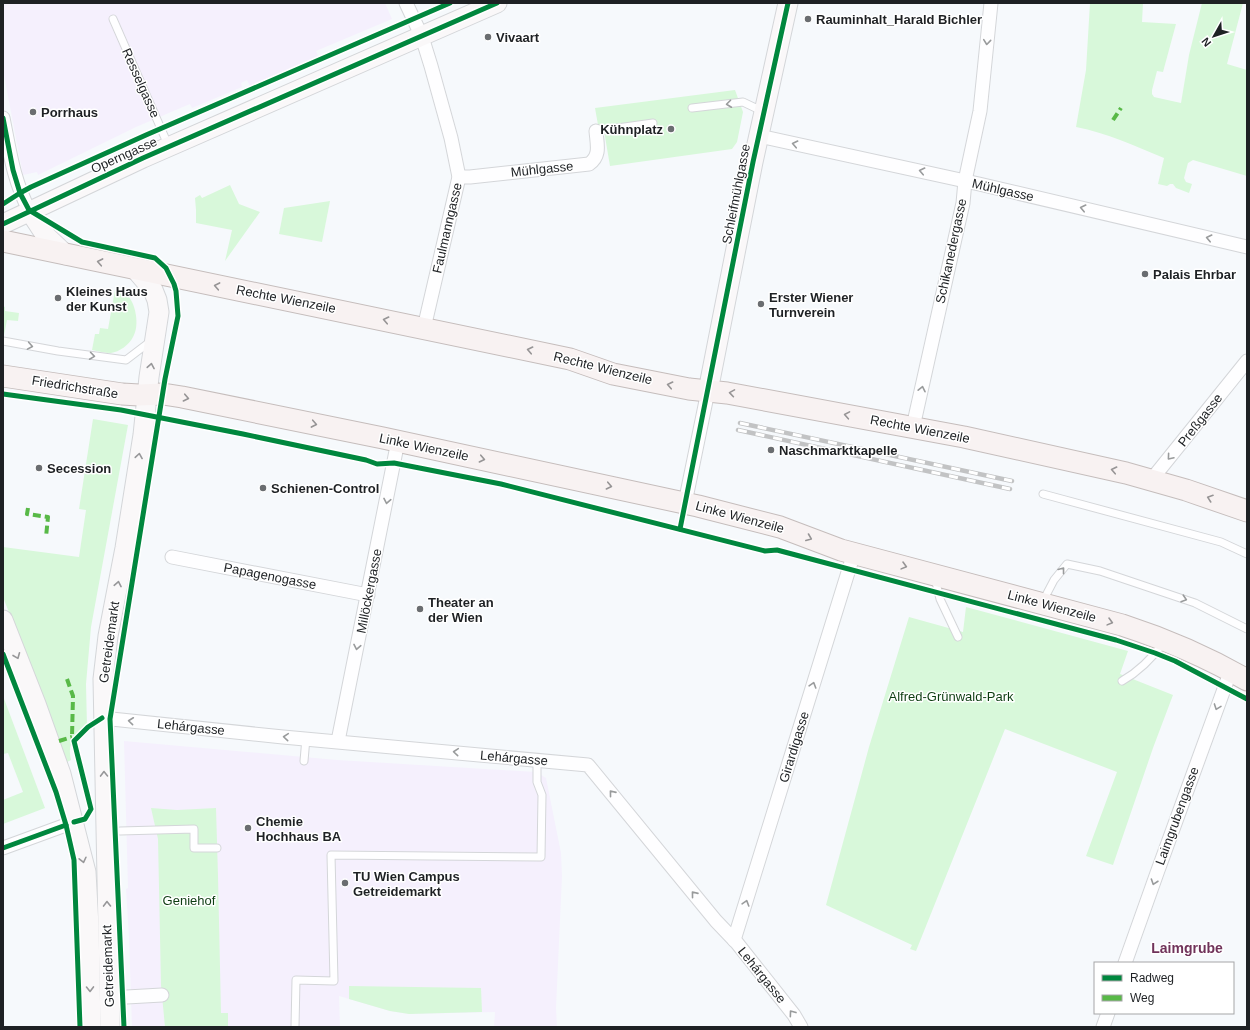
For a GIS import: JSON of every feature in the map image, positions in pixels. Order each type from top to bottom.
[{"type":"main road","name":"Operngasse","points":[[3,224],[29,210],[497,3]]},
{"type":"main road","name":"Schleifmühlgasse","points":[[708,391],[753,162],[788,3]]},
{"type":"main road","points":[[29,210],[46,236],[66,254]]},
{"type":"main road","name":"Rechte Wienzeile","points":[[13,246],[66,254],[570,359],[614,374],[689,389],[728,392],[913,427],[1111,469],[1191,491],[1247,510]]},
{"type":"main road","name":"Getreidemarkt","points":[[110,1027],[102,679],[146,415],[149,377],[159,312],[154,290],[135,269]]},
{"type":"main road","name":"Friedrichstraße","points":[[3,376],[122,394],[148,394]]},
{"type":"main road","name":"Linke Wienzeile","points":[[148,394],[163,394],[182,397],[398,441],[685,503],[780,527],[826,545],[1122,625],[1165,640],[1239,675]]},
{"type":"main road","name":"Getreidemarkt","points":[[3,620],[36,704],[58,767],[74,822],[86,872],[89,926],[91,1027]]},
{"type":"street","name":"Faulmanngasse","points":[[406,3],[422,37],[442,102],[452,138],[459,177],[424,328]]},
{"type":"street","name":"Schikanedergasse","points":[[913,427],[962,203],[980,111],[991,3]]},
{"type":"street","points":[[3,118],[13,170],[20,193],[29,210]]},
{"type":"street","name":"Mühlgasse","points":[[459,177],[589,164],[595,160],[597,154],[596,131]]},
{"type":"street","name":"Mühlgasse","points":[[759,136],[966,181],[1247,247]]},
{"type":"street","name":"Preßgasse","points":[[1152,480],[1247,361]]},
{"type":"street","points":[[685,503],[708,391]]},
{"type":"street","name":"Millöckergasse","points":[[338,741],[398,441]]},
{"type":"street","name":"Girardigasse","points":[[734,940],[854,553]]},
{"type":"street","name":"Papagenogasse","points":[[172,557],[368,595]]},
{"type":"street","name":"Laimgrubengasse","points":[[1126,962],[1162,858],[1239,675]]},
{"type":"street","name":"Lehárgasse","points":[[102,718],[588,765],[716,921],[734,940],[794,1015],[801,1027]]},
{"type":"street","points":[[3,848],[74,822]]},
{"type":"street","points":[[109,998],[162,995]]},
{"type":"street","points":[[1103,1027],[1108,1014]]},
{"type":"lane","name":"Resselgasse","points":[[113,19],[170,147]]},
{"type":"lane","points":[[692,108],[743,102],[764,113]]},
{"type":"lane","points":[[596,131],[653,123]]},
{"type":"lane","points":[[3,341],[58,351],[126,360],[156,338]]},
{"type":"lane","points":[[1043,494],[1221,542],[1247,554]]},
{"type":"lane","points":[[1042,603],[1054,580],[1067,564],[1100,571],[1195,603],[1247,629]]},
{"type":"lane","points":[[934,574],[940,599],[958,637]]},
{"type":"lane","points":[[1122,681],[1129,677],[1155,653],[1165,640]]},
{"type":"lane","points":[[304,761],[306,738]]},
{"type":"lane","points":[[295,1027],[296,980],[334,981],[331,855],[541,857],[542,795],[537,782],[537,760]]},
{"type":"lane","points":[[120,831],[194,829],[194,848],[217,848]]},
{"type":"shaded area","points":[[3,3],[385,3],[392,19],[316,51],[319,58],[251,88],[247,80],[241,83],[242,87],[192,108],[190,104],[136,127],[38,175],[37,172],[23,175],[3,70]]},
{"type":"shaded area","name":"TU Wien Campus Getreidemarkt","points":[[124,741],[337,760],[536,772],[546,778],[561,853],[562,876],[556,1008],[557,1027],[494,1027],[495,1012],[409,1014],[390,1011],[339,996],[340,1027],[132,1027],[126,889],[128,888]]},
{"type":"green space","points":[[1090,3],[1143,3],[1142,22],[1176,24],[1163,72],[1157,71],[1152,94],[1154,97],[1181,103],[1189,55],[1202,3],[1243,3],[1227,64],[1247,70],[1247,176],[1193,160],[1188,163],[1184,178],[1186,182],[1192,184],[1189,193],[1176,188],[1173,184],[1167,186],[1158,184],[1164,158],[1110,136],[1076,127],[1086,70]]},
{"type":"green space","points":[[735,90],[743,112],[737,142],[732,149],[610,166],[603,125],[598,125],[595,108]]},
{"type":"green space","points":[[230,185],[239,204],[260,212],[225,261],[232,230],[196,223],[195,198],[200,195],[202,198]]},
{"type":"green space","points":[[330,201],[322,242],[279,234],[284,208]]},
{"type":"green space","points":[[115,290],[125,293],[132,303],[136,314],[135,332],[129,343],[124,348],[117,351],[109,353],[92,350],[95,334],[99,334],[100,328],[108,329]]},
{"type":"green space","points":[[3,306],[5,307],[5,311],[19,313],[18,321],[7,320],[4,335]]},
{"type":"green space","points":[[93,419],[128,425],[91,627],[86,684],[87,727],[78,734],[73,741],[70,749],[71,760],[67,762],[3,597],[3,547],[79,557],[86,510],[79,509]]},
{"type":"green space","name":"Alfred-Grünwald-Park","points":[[966,607],[1128,651],[1120,674],[1173,695],[1153,748],[1113,865],[1086,856],[1117,772],[1005,729],[916,951],[910,949],[912,945],[826,905],[869,747],[909,617],[963,632]]},
{"type":"green space","points":[[3,696],[45,808],[3,824],[3,800],[23,792],[8,753],[3,754]]},
{"type":"green space","name":"Geniehof","points":[[151,808],[177,810],[216,808],[221,1013],[228,1013],[228,1026],[165,1027],[161,985],[158,839]]},
{"type":"green space","points":[[349,986],[481,988],[482,1012],[409,1014],[390,1011],[349,999]]},
{"type":"railway","points":[[740,423],[1012,481]]},
{"type":"railway","points":[[738,430],[1010,489]]},
{"type":"marked path","points":[[1113,120],[1121,108]]},
{"type":"marked path","points":[[28,508],[27,514],[48,517],[46,537]]},
{"type":"marked path","points":[[67,679],[73,696],[72,737],[74,741]]},
{"type":"marked path","points":[[59,741],[72,737]]},
{"type":"cycle path","points":[[3,204],[31,187],[146,135],[450,3]]},
{"type":"cycle path","points":[[3,224],[143,158],[497,3]]},
{"type":"cycle path","points":[[680,529],[753,162],[788,3]]},
{"type":"cycle path","points":[[3,118],[13,170],[20,193],[29,210],[82,242],[155,258],[166,268],[176,291],[178,316],[165,379],[110,719],[124,1027]]},
{"type":"cycle path","points":[[3,394],[121,410],[243,434],[366,460],[377,464],[394,463],[501,484],[765,551],[777,550],[1116,640],[1175,661],[1247,699]]},
{"type":"cycle path","points":[[3,654],[56,792],[66,825],[74,860],[80,1027]]},
{"type":"cycle path","points":[[74,822],[85,819],[91,809],[74,741],[88,727],[102,718]]},
{"type":"cycle path","points":[[3,848],[66,825]]},
{"type":"place","name":"Rauminhalt_Harald Bichler","points":[[808,19]]},
{"type":"place","name":"Vivaart","points":[[488,37]]},
{"type":"place","name":"Porrhaus","points":[[33,112]]},
{"type":"place","name":"Kühnplatz","points":[[671,129]]},
{"type":"place","name":"Palais Ehrbar","points":[[1145,274]]},
{"type":"place","name":"Kleines Haus der Kunst","points":[[58,298]]},
{"type":"place","name":"Erster Wiener Turnverein","points":[[761,304]]},
{"type":"place","name":"Naschmarktkapelle","points":[[771,450]]},
{"type":"place","name":"Secession","points":[[39,468]]},
{"type":"place","name":"Schienen-Control","points":[[263,488]]},
{"type":"place","name":"Theater an der Wien","points":[[420,609]]},
{"type":"place","name":"Chemie Hochhaus BA","points":[[248,828]]},
{"type":"place","name":"TU Wien Campus Getreidemarkt","points":[[345,883]]},
{"type":"district","name":"Laimgrube","points":[[1187,948]]}]
